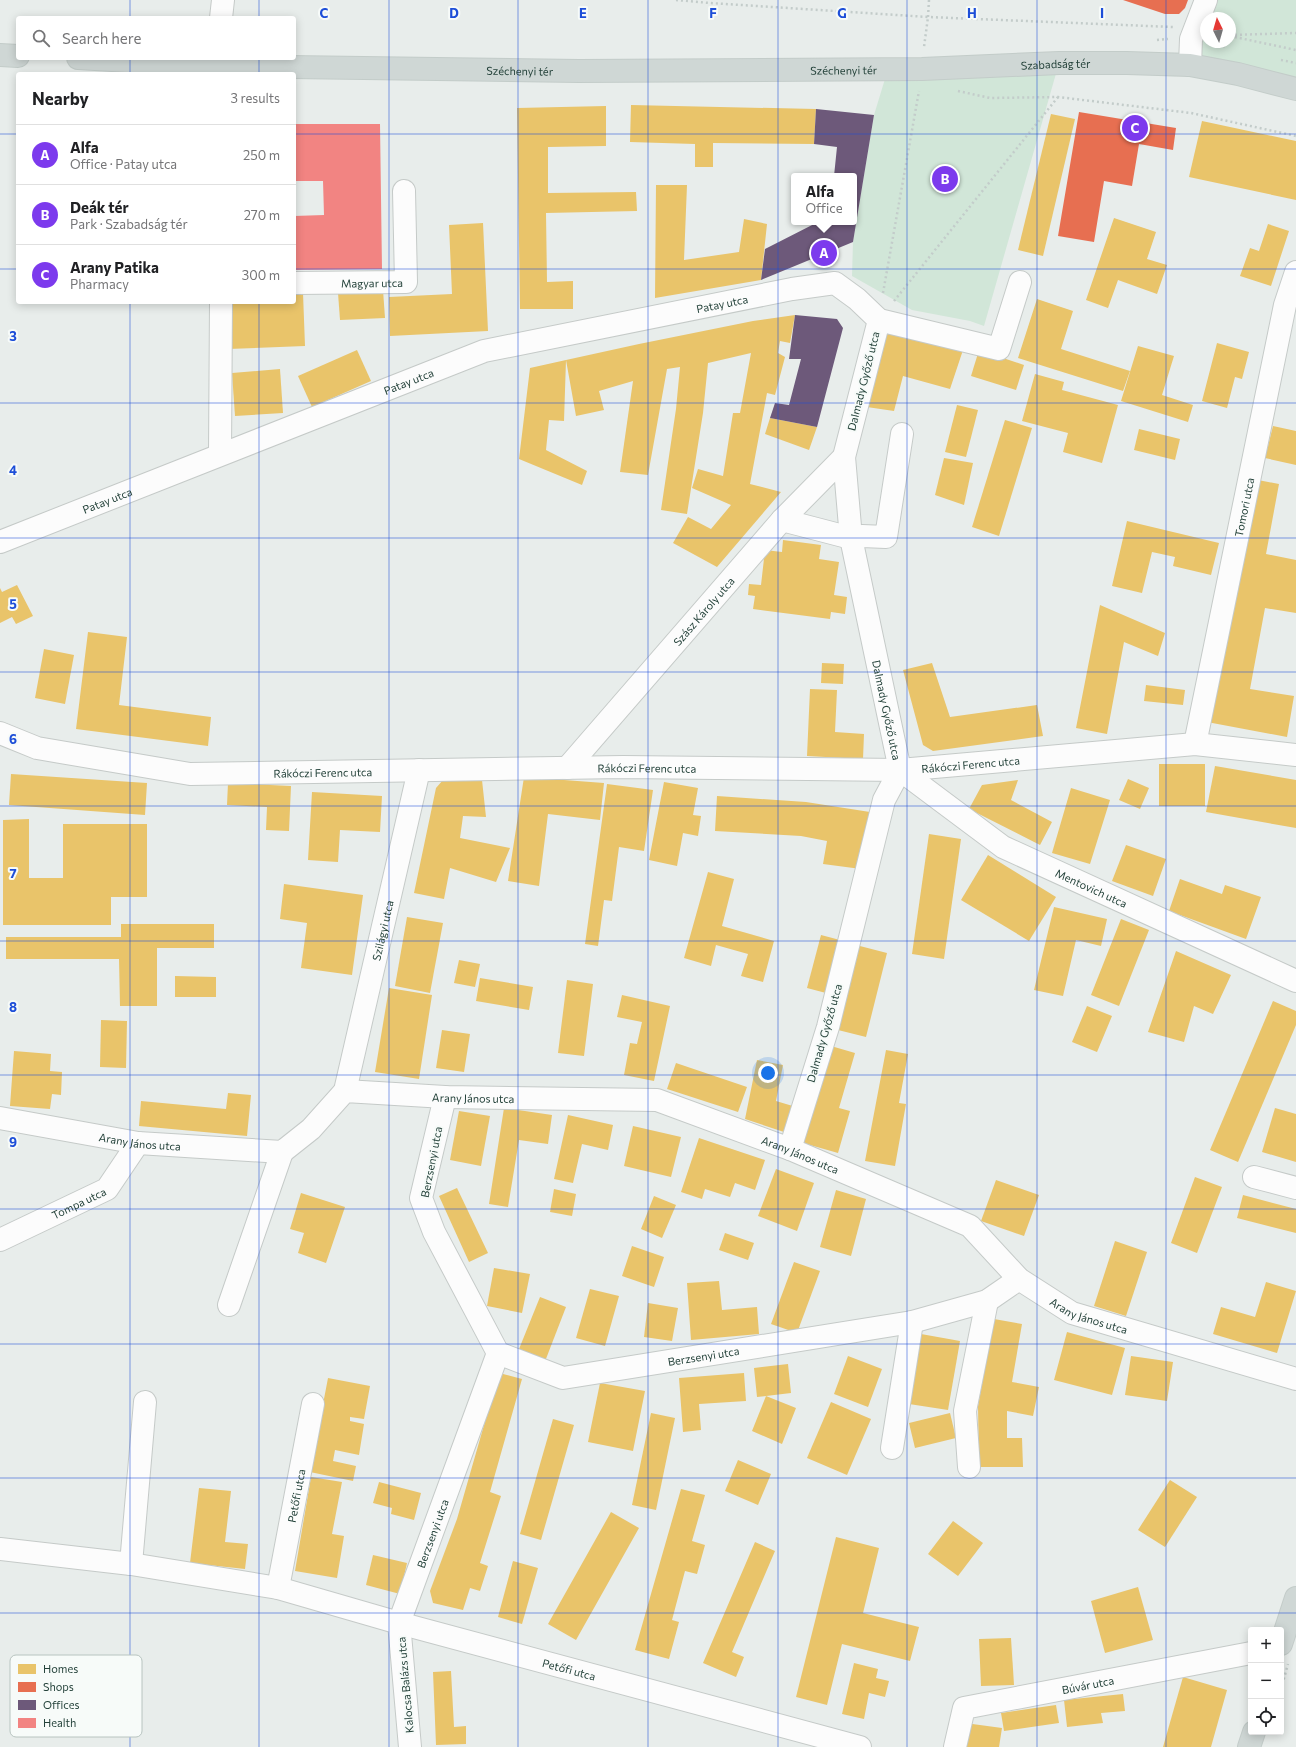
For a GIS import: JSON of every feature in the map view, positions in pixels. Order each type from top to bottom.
[{"type":"main road","points":[[0,55],[16,56]]},
{"type":"main road","name":"Szabadság tér","points":[[923,58],[1059,63],[1190,65],[1238,74],[1296,89]]},
{"type":"main road","name":"Széchenyi tér","points":[[87,60],[117,67],[215,66],[580,71],[923,58]]},
{"type":"main road","points":[[1284,1635],[1296,1598]]},
{"type":"main road","points":[[1250,1747],[1253,1735]]},
{"type":"street","points":[[221,16],[223,0]]},
{"type":"street","points":[[1190,65],[1191,39],[1206,0]]},
{"type":"street","name":"Magyar utca","points":[[296,283],[406,282],[404,191]]},
{"type":"street","name":"Tomori utca","points":[[1195,744],[1285,305],[1296,272]]},
{"type":"street","points":[[878,320],[999,349],[1020,282]]},
{"type":"street","name":"Dalmady Győző utca","points":[[790,1149],[828,1027],[884,800],[900,770],[850,538],[844,457],[878,320],[857,299],[835,283]]},
{"type":"street","name":"Patay utca","points":[[0,542],[484,350],[792,289],[835,283]]},
{"type":"street","points":[[220,454],[221,304]]},
{"type":"street","points":[[782,520],[850,538],[862,536],[886,537],[902,434]]},
{"type":"street","name":"Szász Károly utca","points":[[567,768],[782,520],[844,457]]},
{"type":"street","name":"Rákóczi Ferenc utca","points":[[0,733],[37,748],[190,774],[567,768],[900,770],[1195,744],[1296,755]]},
{"type":"street","name":"Szilágyi utca","points":[[345,1091],[419,770]]},
{"type":"street","name":"Mentovich utca","points":[[900,770],[1003,847],[1296,981]]},
{"type":"street","points":[[229,1306],[282,1152],[311,1129],[345,1091]]},
{"type":"street","name":"Arany János utca","points":[[345,1091],[445,1097],[657,1100],[790,1149],[970,1226],[1019,1279],[1072,1313],[1296,1379]]},
{"type":"street","name":"Berzsenyi utca","points":[[445,1097],[421,1198],[434,1232],[498,1353],[563,1378],[912,1322],[987,1301],[1019,1279]]},
{"type":"street","name":"Arany János utca","points":[[0,1118],[138,1143],[282,1152]]},
{"type":"street","name":"Tompa utca","points":[[0,1240],[107,1189],[138,1143]]},
{"type":"street","points":[[1254,1177],[1296,1188]]},
{"type":"street","points":[[969,1467],[965,1411],[987,1301]]},
{"type":"street","points":[[892,1448],[912,1322]]},
{"type":"street","name":"Berzsenyi utca","points":[[399,1623],[498,1353]]},
{"type":"street","points":[[131,1564],[145,1402]]},
{"type":"street","name":"Petőfi utca","points":[[278,1588],[313,1404]]},
{"type":"street","name":"Petőfi utca","points":[[0,1549],[131,1564],[278,1588],[399,1623],[860,1747]]},
{"type":"street","name":"Kalocsa Balázs utca","points":[[399,1623],[410,1747]]},
{"type":"street","name":"Búvár utca","points":[[955,1747],[964,1708],[1248,1654]]},
{"type":"path","points":[[676,0],[710,4],[928,16],[1175,27]]},
{"type":"path","points":[[923,58],[929,0]]},
{"type":"path","points":[[1236,36],[1296,33]]},
{"type":"path","points":[[1236,37],[1296,50]]},
{"type":"path","points":[[951,90],[990,98],[1058,97],[1191,113],[1296,136]]},
{"type":"path","points":[[878,320],[919,91]]},
{"type":"path","points":[[878,320],[1058,97]]},
{"type":"green space","points":[[1206,0],[1296,0],[1296,89],[1190,65],[1200,24],[1200,48],[1236,48],[1236,12],[1203,12]]},
{"type":"green space","points":[[1059,63],[984,326],[970,321],[912,310],[852,276],[853,242],[874,115],[888,69]]},
{"type":"building: Homes","points":[[631,105],[816,109],[814,144],[713,143],[713,167],[695,167],[695,144],[630,142]]},
{"type":"building: Homes","points":[[606,106],[606,146],[548,147],[548,193],[636,192],[637,211],[546,213],[547,282],[573,281],[573,309],[520,309],[517,108]]},
{"type":"building: Homes","points":[[1051,114],[1075,119],[1043,256],[1018,250]]},
{"type":"building: Homes","points":[[1202,121],[1296,141],[1296,200],[1189,177]]},
{"type":"building: Homes","points":[[656,185],[687,185],[684,260],[739,252],[744,219],[767,224],[761,280],[655,298]]},
{"type":"building: Homes","points":[[1114,218],[1156,232],[1147,259],[1167,265],[1157,294],[1118,280],[1108,308],[1086,300]]},
{"type":"building: Homes","points":[[483,223],[488,331],[390,336],[389,297],[452,294],[449,225]]},
{"type":"building: Homes","points":[[1268,224],[1289,231],[1271,286],[1240,276],[1250,248],[1259,251]]},
{"type":"building: Homes","points":[[383,290],[385,318],[340,320],[338,293]]},
{"type":"building: Homes","points":[[296,293],[303,293],[305,346],[228,349],[226,304],[296,304]]},
{"type":"building: Homes","points":[[1037,299],[1073,311],[1061,349],[1130,371],[1123,391],[1018,358]]},
{"type":"building: Homes","points":[[795,315],[790,343],[780,341],[778,353],[785,357],[775,395],[767,393],[750,484],[781,492],[717,567],[673,543],[688,517],[711,529],[731,505],[692,488],[698,469],[723,476],[733,413],[740,413],[751,353],[708,363],[703,413],[687,514],[661,510],[676,409],[680,367],[667,369],[648,475],[620,472],[633,381],[599,391],[604,410],[576,416],[566,360],[753,321]]},
{"type":"building: Homes","points":[[895,333],[963,350],[950,389],[903,376],[894,411],[860,406],[877,336]]},
{"type":"building: Homes","points":[[1217,343],[1249,352],[1242,379],[1235,377],[1227,408],[1202,401]]},
{"type":"building: Homes","points":[[1138,346],[1174,356],[1162,395],[1193,405],[1188,422],[1121,401]]},
{"type":"building: Homes","points":[[357,350],[371,381],[312,407],[298,376]]},
{"type":"building: Homes","points":[[979,350],[1024,365],[1016,390],[971,376]]},
{"type":"building: Homes","points":[[566,360],[564,421],[549,420],[546,450],[587,471],[582,485],[519,459],[530,368]]},
{"type":"building: Homes","points":[[280,369],[283,413],[235,416],[232,373]]},
{"type":"building: Homes","points":[[1035,374],[1064,382],[1062,390],[1118,405],[1102,463],[1063,452],[1068,433],[1022,421]]},
{"type":"building: Homes","points":[[957,405],[978,410],[966,457],[945,452]]},
{"type":"building: Homes","points":[[770,418],[817,427],[809,450],[765,434]]},
{"type":"building: Homes","points":[[1005,420],[1032,428],[999,536],[972,527]]},
{"type":"building: Homes","points":[[1273,426],[1296,431],[1296,465],[1265,458]]},
{"type":"building: Homes","points":[[1139,429],[1180,439],[1175,460],[1134,450]]},
{"type":"building: Homes","points":[[944,458],[973,463],[964,505],[935,495]]},
{"type":"building: Homes","points":[[1253,479],[1279,484],[1266,554],[1296,560],[1296,613],[1265,608],[1250,689],[1294,696],[1287,737],[1207,722]]},
{"type":"building: Homes","points":[[1127,521],[1219,543],[1211,575],[1173,566],[1175,557],[1152,552],[1142,593],[1112,586]]},
{"type":"building: Homes","points":[[783,540],[821,545],[819,559],[839,562],[834,595],[847,597],[845,614],[831,612],[830,619],[753,609],[755,596],[748,595],[749,584],[761,585],[765,550],[782,552]]},
{"type":"building: Homes","points":[[17,585],[33,616],[16,624],[12,617],[0,623],[0,588],[2,592]]},
{"type":"building: Homes","points":[[1100,605],[1165,633],[1158,656],[1124,642],[1107,734],[1076,728]]},
{"type":"building: Homes","points":[[88,632],[127,637],[119,705],[211,717],[208,746],[76,729]]},
{"type":"building: Homes","points":[[44,649],[74,655],[65,704],[35,698]]},
{"type":"building: Homes","points":[[822,663],[844,664],[843,684],[821,683]]},
{"type":"building: Homes","points":[[932,663],[950,717],[1037,705],[1043,736],[933,751],[923,745],[903,670]]},
{"type":"building: Homes","points":[[1146,685],[1185,690],[1183,705],[1144,701]]},
{"type":"building: Homes","points":[[810,689],[837,690],[835,732],[864,734],[863,759],[807,756]]},
{"type":"building: Homes","points":[[1159,764],[1205,764],[1205,806],[1159,806]]},
{"type":"building: Homes","points":[[1215,766],[1296,780],[1296,828],[1206,812]]},
{"type":"building: Homes","points":[[11,774],[147,783],[145,815],[9,805]]},
{"type":"building: Homes","points":[[524,777],[604,783],[600,820],[548,814],[539,886],[508,881]]},
{"type":"building: Homes","points":[[1128,779],[1149,788],[1140,809],[1119,800]]},
{"type":"building: Homes","points":[[443,780],[482,780],[486,817],[463,816],[460,838],[510,848],[496,882],[450,868],[444,899],[414,893],[436,788]]},
{"type":"building: Homes","points":[[1018,780],[1011,800],[1052,822],[1040,845],[969,809],[982,785]]},
{"type":"building: Homes","points":[[664,782],[698,788],[693,815],[701,816],[698,836],[683,833],[677,866],[649,860]]},
{"type":"building: Homes","points":[[228,783],[291,786],[289,831],[266,830],[267,807],[227,805]]},
{"type":"building: Homes","points":[[607,784],[653,790],[644,851],[619,847],[612,901],[604,900],[598,946],[585,944]]},
{"type":"building: Homes","points":[[1071,788],[1110,800],[1090,864],[1052,853]]},
{"type":"building: Homes","points":[[312,792],[382,796],[380,832],[340,830],[338,862],[308,860]]},
{"type":"building: Homes","points":[[717,796],[806,802],[870,812],[861,869],[823,864],[827,841],[801,836],[715,831]]},
{"type":"building: Homes","points":[[29,819],[29,878],[63,878],[63,824],[147,824],[147,897],[111,897],[111,925],[3,925],[3,820]]},
{"type":"building: Homes","points":[[929,834],[961,839],[944,959],[912,954]]},
{"type":"building: Homes","points":[[1126,845],[1166,859],[1153,896],[1112,881]]},
{"type":"building: Homes","points":[[988,855],[1056,897],[1029,941],[961,900]]},
{"type":"building: Homes","points":[[708,872],[734,879],[722,926],[774,941],[763,982],[741,976],[748,954],[716,945],[711,966],[684,958]]},
{"type":"building: Homes","points":[[1180,879],[1222,894],[1225,885],[1261,897],[1246,939],[1169,911]]},
{"type":"building: Homes","points":[[284,884],[363,895],[352,975],[301,968],[307,923],[280,919]]},
{"type":"building: Homes","points":[[1054,907],[1107,919],[1101,946],[1076,940],[1063,996],[1034,990]]},
{"type":"building: Homes","points":[[407,917],[443,923],[430,993],[395,986]]},
{"type":"building: Homes","points":[[1121,919],[1149,930],[1119,1006],[1091,995]]},
{"type":"building: Homes","points":[[121,924],[214,924],[214,948],[157,948],[157,1006],[120,1006],[119,959],[6,959],[6,937],[121,937]]},
{"type":"building: Homes","points":[[821,935],[840,940],[826,993],[807,988]]},
{"type":"building: Homes","points":[[856,945],[887,953],[866,1037],[834,1029]]},
{"type":"building: Homes","points":[[1176,951],[1231,975],[1213,1014],[1194,1006],[1184,1042],[1148,1032]]},
{"type":"building: Homes","points":[[459,960],[480,964],[475,987],[454,983]]},
{"type":"building: Homes","points":[[175,976],[216,977],[216,997],[175,997]]},
{"type":"building: Homes","points":[[480,978],[533,987],[529,1010],[476,1001]]},
{"type":"building: Homes","points":[[567,980],[593,984],[584,1056],[558,1053]]},
{"type":"building: Homes","points":[[389,988],[432,995],[419,1079],[375,1072]]},
{"type":"building: Homes","points":[[622,995],[670,1006],[654,1081],[624,1075],[630,1043],[637,1044],[642,1022],[617,1017]]},
{"type":"building: Homes","points":[[1273,1001],[1296,1011],[1296,1025],[1238,1162],[1210,1150]]},
{"type":"building: Homes","points":[[1087,1006],[1112,1016],[1097,1052],[1072,1042]]},
{"type":"building: Homes","points":[[101,1020],[127,1021],[126,1068],[100,1067]]},
{"type":"building: Homes","points":[[442,1030],[470,1034],[464,1072],[436,1068]]},
{"type":"building: Homes","points":[[831,1046],[855,1053],[839,1108],[850,1111],[838,1153],[803,1143]]},
{"type":"building: Homes","points":[[886,1050],[908,1054],[899,1103],[906,1104],[895,1166],[865,1161]]},
{"type":"building: Homes","points":[[14,1051],[51,1054],[50,1071],[62,1072],[61,1095],[52,1094],[50,1109],[10,1106]]},
{"type":"building: Homes","points":[[757,1060],[783,1065],[776,1101],[796,1107],[787,1133],[745,1119]]},
{"type":"building: Homes","points":[[676,1063],[747,1087],[738,1112],[667,1089]]},
{"type":"building: Homes","points":[[228,1093],[251,1095],[247,1136],[139,1126],[141,1101],[226,1109]]},
{"type":"building: Homes","points":[[504,1108],[552,1115],[548,1144],[519,1140],[508,1207],[489,1204]]},
{"type":"building: Homes","points":[[1275,1108],[1296,1114],[1296,1162],[1262,1152]]},
{"type":"building: Homes","points":[[459,1111],[490,1116],[481,1166],[450,1160]]},
{"type":"building: Homes","points":[[568,1115],[613,1125],[608,1150],[582,1144],[573,1183],[554,1179]]},
{"type":"building: Homes","points":[[633,1126],[681,1137],[671,1177],[624,1166]]},
{"type":"building: Homes","points":[[699,1138],[765,1160],[755,1190],[735,1183],[730,1197],[705,1189],[702,1199],[681,1192]]},
{"type":"building: Homes","points":[[776,1169],[814,1183],[797,1231],[758,1216]]},
{"type":"building: Homes","points":[[1195,1177],[1222,1187],[1197,1253],[1171,1243]]},
{"type":"building: Homes","points":[[996,1180],[1039,1195],[1024,1236],[981,1221]]},
{"type":"building: Homes","points":[[457,1188],[488,1253],[469,1262],[439,1196]]},
{"type":"building: Homes","points":[[554,1189],[576,1194],[572,1216],[550,1212]]},
{"type":"building: Homes","points":[[836,1190],[866,1199],[851,1256],[820,1247]]},
{"type":"building: Homes","points":[[301,1193],[345,1207],[326,1263],[298,1253],[304,1233],[290,1229]]},
{"type":"building: Homes","points":[[1243,1195],[1296,1209],[1296,1233],[1237,1218]]},
{"type":"building: Homes","points":[[654,1196],[676,1205],[662,1238],[641,1229]]},
{"type":"building: Homes","points":[[725,1233],[754,1243],[748,1260],[719,1250]]},
{"type":"building: Homes","points":[[1115,1241],[1147,1252],[1126,1316],[1094,1306]]},
{"type":"building: Homes","points":[[632,1246],[664,1257],[654,1287],[622,1276]]},
{"type":"building: Homes","points":[[794,1262],[820,1271],[797,1333],[771,1324]]},
{"type":"building: Homes","points":[[494,1268],[530,1274],[522,1313],[487,1306]]},
{"type":"building: Homes","points":[[719,1281],[722,1310],[757,1307],[759,1334],[691,1340],[687,1283]]},
{"type":"building: Homes","points":[[1266,1282],[1296,1291],[1277,1353],[1213,1334],[1221,1307],[1255,1317]]},
{"type":"building: Homes","points":[[590,1289],[619,1296],[605,1346],[576,1338]]},
{"type":"building: Homes","points":[[540,1297],[566,1307],[544,1364],[517,1354]]},
{"type":"building: Homes","points":[[648,1303],[678,1308],[672,1341],[644,1337]]},
{"type":"building: Homes","points":[[994,1319],[1022,1324],[1012,1382],[1039,1387],[1033,1416],[1007,1411],[1007,1438],[1022,1438],[1023,1467],[979,1467],[978,1406]]},
{"type":"building: Homes","points":[[1067,1332],[1125,1348],[1112,1395],[1054,1380]]},
{"type":"building: Homes","points":[[921,1334],[960,1341],[948,1410],[909,1404]]},
{"type":"building: Homes","points":[[848,1356],[882,1369],[868,1407],[834,1394]]},
{"type":"building: Homes","points":[[1131,1356],[1173,1362],[1167,1401],[1125,1395]]},
{"type":"building: Homes","points":[[788,1364],[791,1393],[757,1397],[754,1368]]},
{"type":"building: Homes","points":[[499,1373],[522,1379],[490,1492],[501,1496],[480,1563],[488,1566],[480,1591],[470,1588],[463,1610],[433,1603],[430,1591],[457,1519]]},
{"type":"building: Homes","points":[[744,1373],[746,1401],[699,1404],[701,1430],[683,1432],[679,1378]]},
{"type":"building: Homes","points":[[328,1378],[370,1386],[364,1419],[350,1417],[350,1421],[364,1424],[359,1455],[335,1450],[333,1461],[356,1466],[353,1481],[310,1472]]},
{"type":"building: Homes","points":[[600,1383],[645,1391],[633,1451],[588,1442]]},
{"type":"building: Homes","points":[[766,1396],[796,1408],[782,1444],[752,1431]]},
{"type":"building: Homes","points":[[831,1402],[871,1419],[847,1475],[807,1458]]},
{"type":"building: Homes","points":[[651,1413],[675,1418],[656,1510],[632,1505]]},
{"type":"building: Homes","points":[[950,1413],[956,1438],[915,1448],[909,1423]]},
{"type":"building: Homes","points":[[553,1419],[574,1425],[541,1540],[520,1534]]},
{"type":"building: Homes","points":[[738,1460],[771,1474],[758,1505],[725,1491]]},
{"type":"building: Homes","points":[[311,1477],[342,1482],[332,1534],[344,1536],[337,1578],[295,1571]]},
{"type":"building: Homes","points":[[1170,1480],[1197,1497],[1165,1547],[1138,1530]]},
{"type":"building: Homes","points":[[379,1482],[421,1493],[414,1520],[391,1514],[392,1508],[373,1503]]},
{"type":"building: Homes","points":[[199,1488],[231,1491],[225,1542],[248,1544],[245,1569],[190,1563]]},
{"type":"building: Homes","points":[[681,1489],[705,1495],[692,1541],[705,1545],[697,1574],[685,1571],[672,1620],[679,1622],[669,1659],[635,1650]]},
{"type":"building: Homes","points":[[611,1512],[639,1528],[576,1640],[548,1624]]},
{"type":"building: Homes","points":[[953,1521],[983,1543],[958,1576],[928,1554]]},
{"type":"building: Homes","points":[[836,1537],[879,1548],[863,1613],[919,1627],[910,1661],[842,1644],[827,1705],[796,1697]]},
{"type":"building: Homes","points":[[755,1542],[775,1551],[732,1652],[744,1657],[736,1677],[703,1663]]},
{"type":"building: Homes","points":[[373,1555],[407,1563],[400,1594],[366,1585]]},
{"type":"building: Homes","points":[[513,1561],[538,1568],[522,1624],[498,1617]]},
{"type":"building: Homes","points":[[1138,1587],[1153,1640],[1105,1653],[1091,1601]]},
{"type":"building: Homes","points":[[1011,1638],[1014,1685],[981,1686],[979,1639]]},
{"type":"building: Homes","points":[[854,1663],[878,1669],[876,1678],[889,1681],[885,1697],[869,1693],[864,1719],[842,1714]]},
{"type":"building: Homes","points":[[451,1671],[454,1727],[466,1726],[466,1744],[436,1745],[433,1672]]},
{"type":"building: Homes","points":[[1183,1677],[1227,1690],[1211,1747],[1163,1747]]},
{"type":"building: Homes","points":[[1123,1694],[1125,1711],[1101,1713],[1103,1723],[1067,1727],[1064,1700]]},
{"type":"building: Homes","points":[[1056,1705],[1059,1723],[1004,1731],[1001,1713]]},
{"type":"building: Homes","points":[[965,1723],[1002,1728],[999,1747],[962,1747]]},
{"type":"building: Shops","points":[[1123,0],[1188,0],[1185,8],[1179,14],[1165,14]]},
{"type":"building: Shops","points":[[1079,112],[1176,128],[1173,150],[1139,144],[1132,186],[1104,181],[1094,242],[1058,236]]},
{"type":"building: Offices","points":[[816,109],[874,115],[857,218],[857,173],[834,173],[837,147],[814,144]]},
{"type":"building: Offices","points":[[812,225],[856,225],[853,242],[761,280],[765,249]]},
{"type":"building: Offices","points":[[795,315],[837,319],[843,328],[817,427],[770,418],[775,403],[789,405],[801,359],[789,359]]},
{"type":"building: Health","points":[[296,124],[380,124],[382,269],[296,270],[296,216],[324,215],[323,181],[296,181]]},
{"type":"place","name":"Arany Patika","points":[[1135,128]]},
{"type":"place","name":"Deák tér","points":[[945,179]]},
{"type":"place","name":"Alfa","points":[[824,253]]}]
